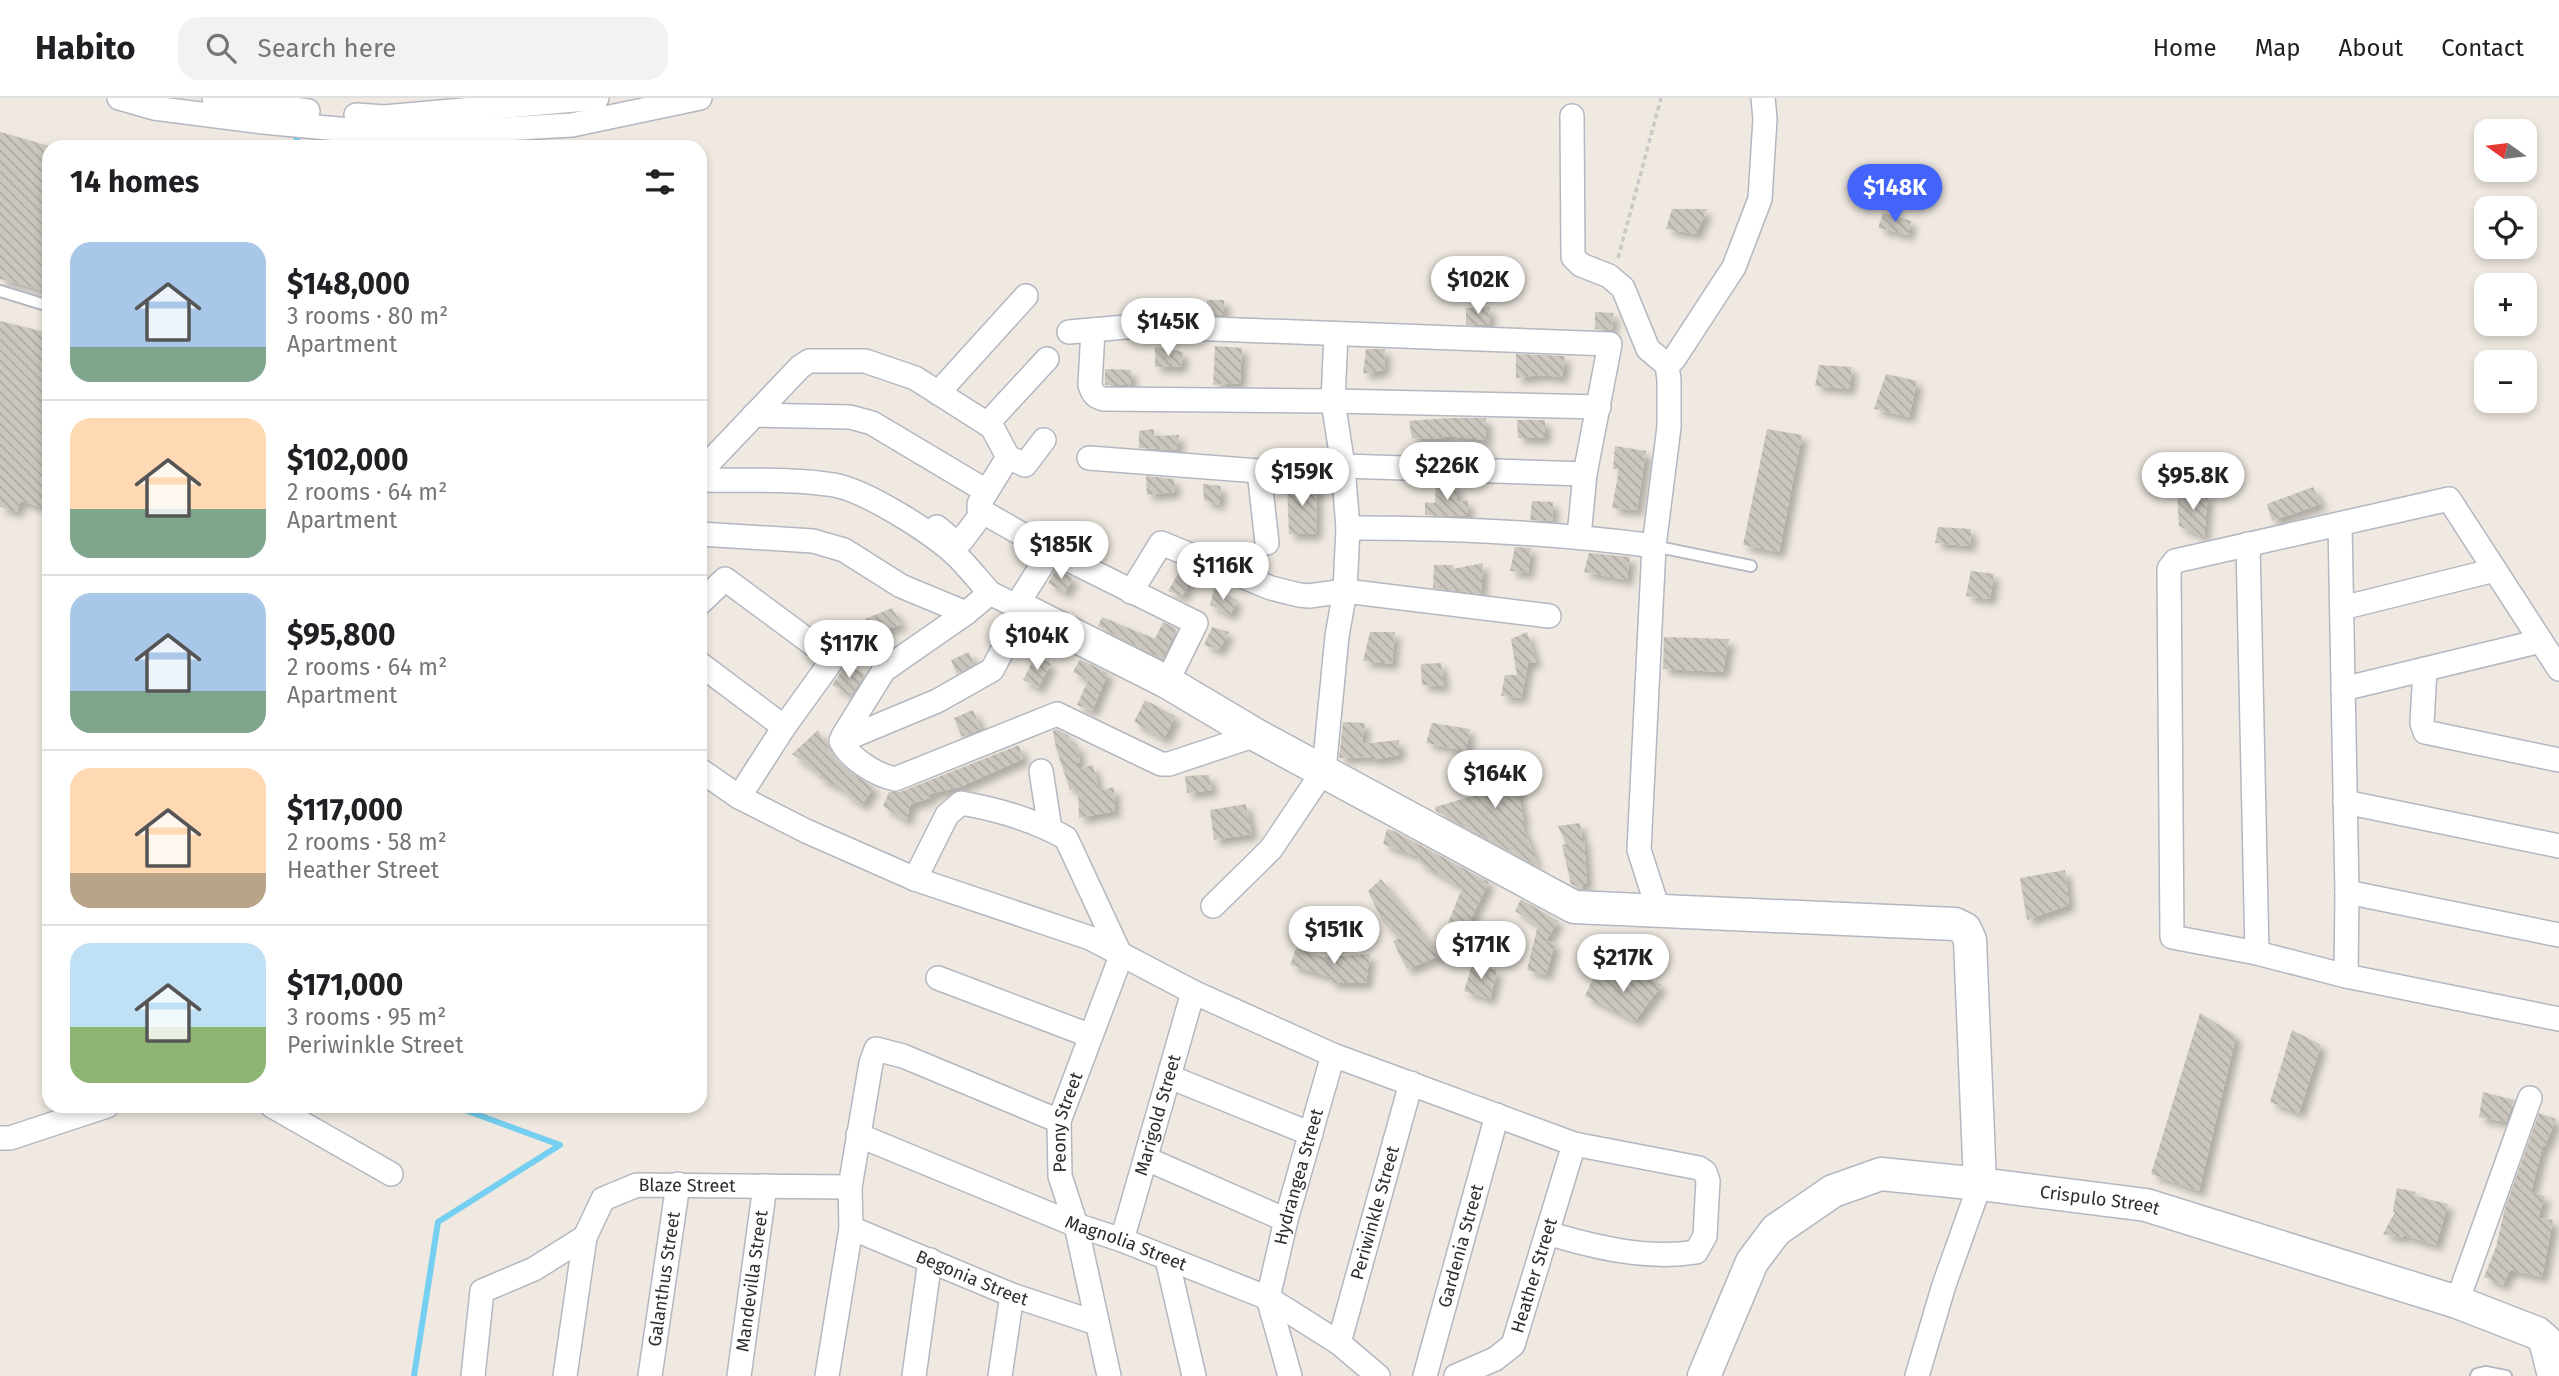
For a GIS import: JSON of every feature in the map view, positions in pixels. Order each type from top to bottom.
[{"type":"street","points":[[119,98],[154,108],[263,122],[403,135],[572,125],[701,98]]},
{"type":"street","points":[[214,98],[308,111],[384,117],[597,98]]},
{"type":"street","points":[[1667,365],[1674,359],[1734,267],[1760,199],[1765,119],[1763,98]]},
{"type":"street","points":[[1573,116],[1573,257],[1581,265],[1617,281],[1623,288],[1648,349],[1667,365],[1670,380],[1669,427],[1654,545],[1639,850],[1658,909]]},
{"type":"street","points":[[938,393],[1026,296]]},
{"type":"street","points":[[1069,332],[1137,326],[1610,344],[1585,474],[1579,536]]},
{"type":"street","points":[[1093,330],[1090,385],[1098,398],[1600,407]]},
{"type":"street","points":[[1213,906],[1271,849],[1324,770],[1337,636],[1345,591],[1348,528],[1343,466],[1333,401],[1336,334]]},
{"type":"street","points":[[987,424],[1047,359]]},
{"type":"street","points":[[707,465],[800,367],[809,361],[865,361],[915,378],[992,427],[1008,457],[1025,465],[1044,440]]},
{"type":"street","points":[[754,415],[850,417],[872,423],[1051,551],[1196,623],[1167,682]]},
{"type":"street","points":[[707,469],[838,476],[929,520],[950,538],[962,540],[1008,457]]},
{"type":"street","points":[[1089,458],[1259,471],[1343,466],[1585,474]]},
{"type":"street","points":[[1259,471],[1267,543]]},
{"type":"street","points":[[707,480],[835,485],[870,499],[907,520],[944,546],[958,557],[990,593],[1167,682],[1256,735],[1574,907],[1955,924],[1965,929],[1970,940],[1980,1184],[1944,1284],[1917,1376]]},
{"type":"street","points":[[2559,669],[2449,499],[2175,561],[2169,569],[2172,937],[2559,1019]]},
{"type":"street","points":[[2340,524],[2346,802],[2346,976]]},
{"type":"street","points":[[1348,528],[1455,528],[1579,536],[1654,545]]},
{"type":"street","points":[[707,534],[813,541],[844,550],[901,586],[966,613]]},
{"type":"street","points":[[1131,592],[1161,543],[1271,588],[1309,596],[1345,591],[1549,616]]},
{"type":"street","points":[[2248,544],[2257,953]]},
{"type":"street","points":[[841,741],[937,701],[992,670],[1020,608],[1051,551]]},
{"type":"street","points":[[2342,608],[2494,570]]},
{"type":"street","points":[[707,597],[725,579],[833,659],[784,727],[739,797]]},
{"type":"street","points":[[841,741],[884,670],[990,593]]},
{"type":"street","points":[[2343,689],[2541,641]]},
{"type":"street","points":[[707,669],[784,727]]},
{"type":"street","points":[[2425,669],[2422,723],[2425,732],[2559,760]]},
{"type":"street","points":[[841,741],[846,752],[884,777],[895,779],[1057,714],[1161,764],[1169,764],[1256,735]]},
{"type":"street","points":[[1041,771],[1050,829]]},
{"type":"street","points":[[707,775],[739,797],[806,831],[915,879],[1090,938],[1194,992],[1333,1055],[1574,1144],[1699,1168],[1705,1172],[1708,1181],[1706,1236],[1696,1252],[1675,1255],[1591,1246],[1547,1233]]},
{"type":"street","points":[[2346,802],[2559,846]]},
{"type":"street","points":[[915,879],[947,815],[961,803],[984,807],[1050,829],[1066,838],[1121,956]]},
{"type":"street","points":[[2347,892],[2559,935]]},
{"type":"street","name":"Peony Street","points":[[1109,1376],[1076,1225],[1060,1176],[1059,1121],[1121,956]]},
{"type":"street","points":[[938,978],[1091,1036]]},
{"type":"street","name":"Marigold Street","points":[[1122,1240],[1194,992]]},
{"type":"street","points":[[827,1376],[851,1228],[849,1186],[871,1063],[876,1049],[903,1056],[1059,1121]]},
{"type":"street","name":"Hydrangea Street","points":[[1268,1298],[1286,1220],[1333,1055]]},
{"type":"street","points":[[1170,1077],[1311,1134]]},
{"type":"street","name":"Periwinkle Street","points":[[1339,1343],[1410,1083]]},
{"type":"street","points":[[2457,1302],[2530,1098]]},
{"type":"street","points":[[0,1138],[10,1138],[86,1113]]},
{"type":"street","points":[[284,1113],[391,1174]]},
{"type":"street","name":"Gardenia Street","points":[[1424,1376],[1497,1115]]},
{"type":"street","name":"Magnolia Street","points":[[858,1135],[1076,1225],[1122,1240],[1268,1298],[1339,1343],[1378,1376]]},
{"type":"street","name":"Heather Street","points":[[1456,1376],[1495,1359],[1513,1345],[1574,1144]]},
{"type":"street","points":[[1147,1158],[1286,1220]]},
{"type":"street","name":"Crispulo Street","points":[[1704,1376],[1752,1262],[1776,1230],[1833,1191],[1881,1174],[2146,1205],[2457,1302],[2537,1333],[2545,1340],[2554,1376]]},
{"type":"street","name":"Galanthus Street","points":[[650,1376],[678,1184]]},
{"type":"street","name":"Blaze Street","points":[[565,1376],[585,1237],[603,1199],[637,1185],[849,1186]]},
{"type":"street","name":"Mandevilla Street","points":[[739,1376],[765,1186]]},
{"type":"street","name":"Begonia Street","points":[[851,1228],[1012,1294],[1096,1323]]},
{"type":"street","points":[[473,1376],[482,1291],[534,1269],[585,1237]]},
{"type":"street","points":[[1167,1259],[1194,1376]]},
{"type":"street","points":[[914,1376],[930,1260]]},
{"type":"street","points":[[1000,1376],[1012,1294]]},
{"type":"street","points":[[1268,1298],[1290,1376]]},
{"type":"lane","points":[[0,291],[42,304]]},
{"type":"lane","points":[[1654,545],[1751,566]]},
{"type":"lane","points":[[2476,1376],[2486,1372],[2506,1376]]},
{"type":"path","points":[[1601,273],[1620,257],[1661,98]]},
{"type":"building","points":[[0,132],[42,144],[42,290],[0,279]]},
{"type":"building","points":[[1672,209],[1707,209],[1696,234],[1666,229]]},
{"type":"building","points":[[1883,213],[1911,221],[1908,235],[1878,228]]},
{"type":"building","points":[[1207,300],[1224,300],[1224,315],[1207,315]]},
{"type":"building","points":[[1490,307],[1489,325],[1466,325],[1466,308]]},
{"type":"building","points":[[1595,312],[1613,313],[1612,330],[1595,329]]},
{"type":"building","points":[[0,321],[42,331],[42,507],[20,501],[17,512],[0,507]]},
{"type":"building","points":[[1215,346],[1242,348],[1240,383],[1213,385]]},
{"type":"building","points":[[1155,347],[1183,352],[1181,367],[1155,367]]},
{"type":"building","points":[[1366,349],[1385,349],[1384,370],[1363,374]]},
{"type":"building","points":[[1516,354],[1565,356],[1562,377],[1541,375],[1516,378]]},
{"type":"building","points":[[1819,365],[1852,367],[1849,389],[1815,386]]},
{"type":"building","points":[[1105,369],[1131,370],[1131,385],[1105,385]]},
{"type":"building","points":[[1886,374],[1917,381],[1909,417],[1874,409]]},
{"type":"building","points":[[1486,418],[1486,440],[1445,436],[1445,439],[1412,438],[1409,421]]},
{"type":"building","points":[[1517,420],[1545,420],[1545,438],[1518,438]]},
{"type":"building","points":[[1154,429],[1154,436],[1179,435],[1177,450],[1139,448],[1139,431]]},
{"type":"building","points":[[1767,429],[1802,435],[1779,552],[1743,545]]},
{"type":"building","points":[[1615,446],[1646,451],[1637,510],[1612,508],[1619,469],[1613,469]]},
{"type":"building","points":[[1146,476],[1174,479],[1175,492],[1147,495]]},
{"type":"building","points":[[1317,482],[1316,534],[1289,534],[1287,485]]},
{"type":"building","points":[[1436,483],[1457,484],[1457,502],[1468,500],[1468,516],[1425,515],[1425,502],[1435,503]]},
{"type":"building","points":[[1203,484],[1221,486],[1219,505],[1204,500]]},
{"type":"building","points":[[2313,487],[2321,504],[2272,521],[2267,504]]},
{"type":"building","points":[[2177,492],[2208,495],[2204,537],[2179,526]]},
{"type":"building","points":[[1532,501],[1553,502],[1552,521],[1530,520]]},
{"type":"building","points":[[1938,527],[1971,529],[1970,546],[1935,543]]},
{"type":"building","points":[[1515,547],[1531,548],[1528,573],[1510,571]]},
{"type":"building","points":[[1589,553],[1630,557],[1627,580],[1584,572]]},
{"type":"building","points":[[1483,563],[1481,594],[1433,588],[1434,565],[1453,565],[1453,569]]},
{"type":"building","points":[[1182,567],[1185,568],[1188,587],[1182,596],[1168,591]]},
{"type":"building","points":[[1056,569],[1073,578],[1065,593],[1048,583]]},
{"type":"building","points":[[1971,571],[1994,574],[1990,599],[1966,596]]},
{"type":"building","points":[[1214,589],[1237,600],[1230,615],[1210,605]]},
{"type":"building","points":[[892,608],[902,624],[872,635],[865,619]]},
{"type":"building","points":[[1102,617],[1155,639],[1163,622],[1177,629],[1163,659],[1098,626]]},
{"type":"building","points":[[1212,627],[1229,632],[1219,650],[1204,645]]},
{"type":"building","points":[[1370,632],[1395,632],[1392,664],[1363,661]]},
{"type":"building","points":[[1527,632],[1536,662],[1528,663],[1521,698],[1501,696],[1505,675],[1517,675],[1511,639]]},
{"type":"building","points":[[1664,637],[1729,639],[1723,672],[1663,669]]},
{"type":"building","points":[[969,652],[974,664],[957,674],[951,660]]},
{"type":"building","points":[[1036,655],[1051,664],[1038,688],[1023,680]]},
{"type":"building","points":[[1080,659],[1108,673],[1092,711],[1077,705],[1088,680],[1073,672]]},
{"type":"building","points":[[1441,663],[1444,686],[1422,685],[1421,664]]},
{"type":"building","points":[[846,664],[865,674],[851,696],[832,685]]},
{"type":"building","points":[[1145,700],[1175,716],[1164,739],[1134,722]]},
{"type":"building","points":[[973,710],[981,729],[962,737],[954,718]]},
{"type":"building","points":[[1343,722],[1365,723],[1362,744],[1399,740],[1399,755],[1373,760],[1373,757],[1339,758]]},
{"type":"building","points":[[1432,723],[1470,729],[1466,751],[1426,743]]},
{"type":"building","points":[[1056,729],[1068,735],[1071,745],[1077,744],[1080,762],[1076,763],[1078,769],[1093,765],[1099,791],[1114,787],[1115,811],[1079,818],[1078,788],[1070,790],[1056,748],[1053,731]]},
{"type":"building","points":[[818,730],[832,756],[874,787],[862,805],[843,792],[844,790],[818,777],[820,774],[792,754]]},
{"type":"building","points":[[1019,745],[1023,759],[960,787],[929,794],[930,798],[911,804],[906,821],[883,806],[889,792],[900,792]]},
{"type":"building","points":[[1511,753],[1524,822],[1521,822],[1538,866],[1436,811],[1435,807],[1493,790],[1487,757]]},
{"type":"building","points":[[1209,775],[1212,790],[1187,793],[1185,776]]},
{"type":"building","points":[[1246,804],[1252,834],[1214,840],[1210,810]]},
{"type":"building","points":[[1580,823],[1587,883],[1583,884],[1583,889],[1571,884],[1562,845],[1566,844],[1558,826]]},
{"type":"building","points":[[1387,829],[1489,882],[1462,937],[1447,926],[1462,888],[1418,862],[1420,857],[1383,844]]},
{"type":"building","points":[[2065,870],[2069,905],[2027,920],[2020,878]]},
{"type":"building","points":[[1381,879],[1439,956],[1407,969],[1393,941],[1399,938],[1383,922],[1368,891]]},
{"type":"building","points":[[1521,899],[1558,921],[1546,941],[1555,943],[1546,975],[1527,970],[1538,925],[1515,911]]},
{"type":"building","points":[[1296,948],[1323,957],[1370,954],[1366,983],[1331,983],[1330,977],[1290,965]]},
{"type":"building","points":[[1472,965],[1497,970],[1490,999],[1464,991]]},
{"type":"building","points":[[1597,969],[1628,987],[1637,973],[1662,985],[1635,1021],[1585,996]]},
{"type":"building","points":[[2200,1013],[2236,1036],[2199,1191],[2151,1174]]},
{"type":"building","points":[[2292,1030],[2321,1045],[2299,1113],[2270,1102]]},
{"type":"building","points":[[2483,1092],[2514,1100],[2506,1122],[2479,1117]]},
{"type":"building","points":[[2539,1113],[2556,1119],[2545,1146],[2543,1145],[2531,1192],[2545,1196],[2538,1218],[2553,1220],[2542,1277],[2510,1270],[2503,1285],[2484,1277]]},
{"type":"building","points":[[2397,1188],[2416,1192],[2415,1196],[2448,1204],[2436,1245],[2403,1235],[2402,1238],[2383,1234],[2395,1212]]},
{"type":"waterway","points":[[295,132],[297,140]]},
{"type":"waterway","points":[[414,1376],[438,1222],[560,1145],[473,1113]]}]
